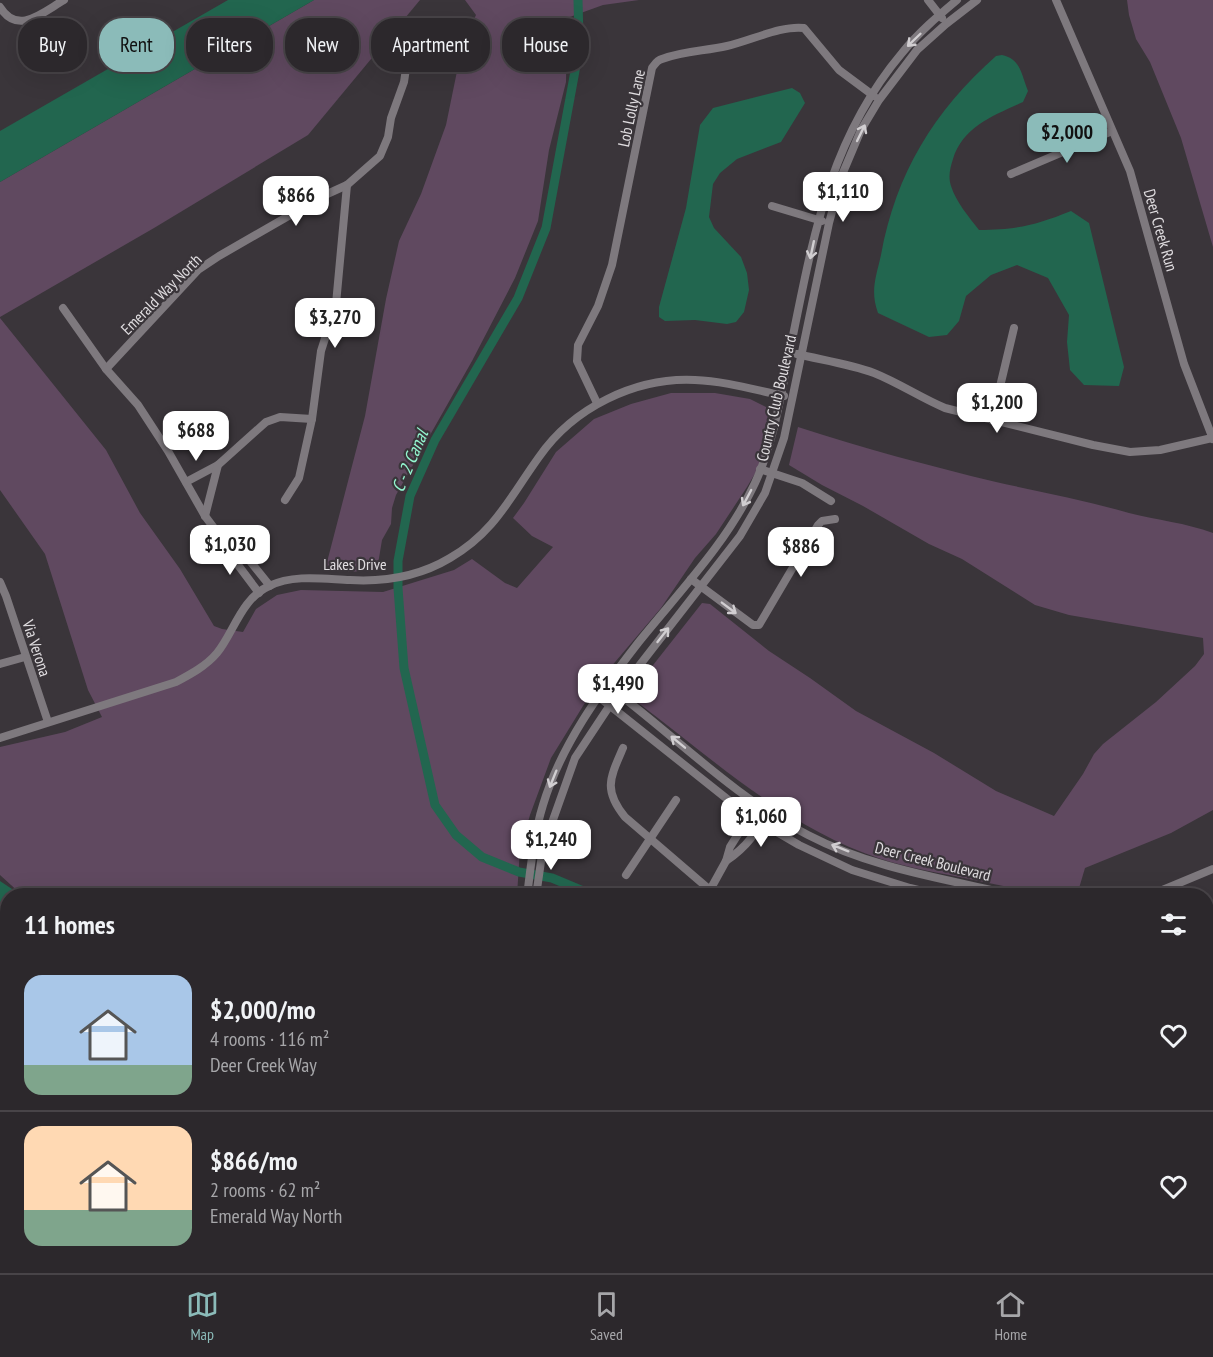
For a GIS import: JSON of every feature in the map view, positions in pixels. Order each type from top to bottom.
[{"type":"street","points":[[0,7],[8,17],[20,22],[32,19],[64,0]]},
{"type":"street","points":[[928,0],[946,24]]},
{"type":"street","name":"Country Club Boulevard","points":[[532,888],[534,846],[543,806],[564,753],[607,685],[637,644],[691,579],[738,513],[760,469],[772,439],[818,220],[836,162],[849,133],[871,94],[904,50],[957,0]]},
{"type":"street","name":"Country Club Boulevard","points":[[533,888],[543,848],[575,758],[618,693],[754,513],[773,473],[781,451],[829,223],[842,175],[861,130],[879,100],[917,50],[977,0]]},
{"type":"street","name":"Deer Creek Run","points":[[1056,0],[1130,171],[1184,364],[1213,438]]},
{"type":"street","name":"Lob Lolly Lane","points":[[597,403],[577,361],[578,345],[598,306],[612,265],[652,68],[658,60],[673,55],[726,46],[791,26],[804,28],[839,70],[879,100]]},
{"type":"street","name":"Emerald Way North","points":[[106,369],[198,270],[325,195],[347,185],[380,156],[388,137],[406,72]]},
{"type":"street","points":[[1011,174],[1112,131]]},
{"type":"street","points":[[285,500],[299,478],[312,419],[321,351],[336,304],[347,185]]},
{"type":"street","points":[[772,206],[829,223]]},
{"type":"street","points":[[63,308],[106,369],[138,405],[205,516],[232,549],[241,550],[270,586]]},
{"type":"street","points":[[992,420],[1014,328]]},
{"type":"street","points":[[790,352],[872,372],[901,385],[922,399],[945,408],[1093,445],[1130,452],[1160,450],[1213,438]]},
{"type":"street","name":"Lakes Drive","points":[[0,738],[176,682],[196,672],[217,653],[237,618],[258,593],[270,586],[317,577],[381,580],[416,574],[449,559],[475,541],[504,511],[540,455],[564,429],[597,403],[654,382],[695,380],[792,398]]},
{"type":"street","points":[[186,482],[218,465],[266,422],[279,417],[312,419]]},
{"type":"street","points":[[205,516],[218,465]]},
{"type":"street","points":[[760,469],[802,483],[831,501]]},
{"type":"street","points":[[691,579],[753,625],[759,625],[819,523],[836,519]]},
{"type":"street","points":[[232,549],[232,557],[258,593]]},
{"type":"street","name":"Via Verona","points":[[0,582],[48,722]]},
{"type":"street","points":[[0,664],[25,657]]},
{"type":"street","name":"Deer Creek Boulevard","points":[[607,685],[757,804],[808,835],[881,865],[983,888]]},
{"type":"street","name":"Deer Creek Boulevard","points":[[599,697],[702,781],[761,823],[799,845],[852,870],[910,888]]},
{"type":"street","points":[[623,748],[610,778],[611,794],[615,805],[625,817],[706,888]]},
{"type":"street","points":[[564,753],[575,758]]},
{"type":"street","points":[[626,875],[676,800]]},
{"type":"street","points":[[713,888],[730,847],[757,804]]},
{"type":"street","points":[[726,861],[744,849],[768,810]]},
{"type":"street","points":[[1167,888],[1213,869]]},
{"type":"shaded area","points":[[228,0],[314,0],[273,24],[273,18],[197,18]]},
{"type":"shaded area","points":[[314,0],[420,0],[405,18],[371,18],[371,59],[308,135],[0,317],[0,182],[190,72],[273,72],[273,24]]},
{"type":"shaded area","points":[[465,0],[639,0],[603,5],[567,18],[502,18],[502,72],[566,72],[566,82],[549,150],[538,221],[515,278],[472,361],[396,495],[391,524],[382,540],[377,570],[349,572],[326,566],[365,416],[399,241],[421,194],[446,125],[457,72],[490,72],[490,18],[475,18],[476,15]]},
{"type":"shaded area","points":[[1127,0],[1213,0],[1213,247],[1181,138],[1150,62],[1136,39]]},
{"type":"shaded area","points":[[186,24],[186,72],[190,72],[0,182],[0,131],[103,72],[174,72],[174,31]]},
{"type":"shaded area","points":[[1002,55],[1017,64],[1028,91],[1023,102],[981,123],[964,138],[951,166],[953,192],[959,204],[979,230],[1026,226],[1071,211],[1089,223],[1124,367],[1119,386],[1084,385],[1070,370],[1067,342],[1069,315],[1048,278],[1017,265],[991,275],[966,296],[959,321],[947,335],[929,337],[878,313],[874,298],[876,277],[888,225],[908,171],[921,145],[954,99],[996,56]]},
{"type":"shaded area","points":[[792,88],[800,93],[805,103],[781,142],[737,159],[720,173],[713,184],[709,217],[714,228],[741,257],[747,273],[749,290],[744,312],[736,322],[727,324],[695,320],[665,321],[659,317],[659,307],[686,208],[700,125],[713,108]]},
{"type":"shaded area","points":[[0,318],[106,450],[140,513],[180,569],[214,626],[222,629],[243,632],[256,609],[277,595],[301,590],[383,592],[454,570],[472,559],[505,583],[517,588],[553,547],[532,536],[513,518],[556,452],[594,419],[631,404],[671,393],[715,393],[750,399],[766,407],[770,430],[763,460],[716,534],[695,558],[661,608],[604,675],[551,758],[520,849],[517,888],[14,888],[0,875],[0,747],[65,732],[102,717],[88,690],[45,554],[0,490]]},
{"type":"shaded area","points":[[798,427],[946,470],[1213,533],[1213,810],[1171,833],[1085,868],[1079,888],[1013,888],[881,859],[814,830],[753,791],[637,702],[635,688],[702,603],[710,604],[769,651],[856,711],[934,753],[996,791],[1054,816],[1094,754],[1103,744],[1156,702],[1195,666],[1204,654],[1203,638],[1069,615],[1035,605],[962,559],[929,544],[789,465]]},
{"type":"shaded area","points":[[0,881],[10,888],[0,888]]},
{"type":"waterway","name":"C - 2 Canal","points":[[576,888],[552,878],[519,872],[482,857],[456,835],[435,805],[404,668],[398,561],[410,496],[435,440],[518,298],[546,228],[575,71],[579,38],[578,0]]}]
